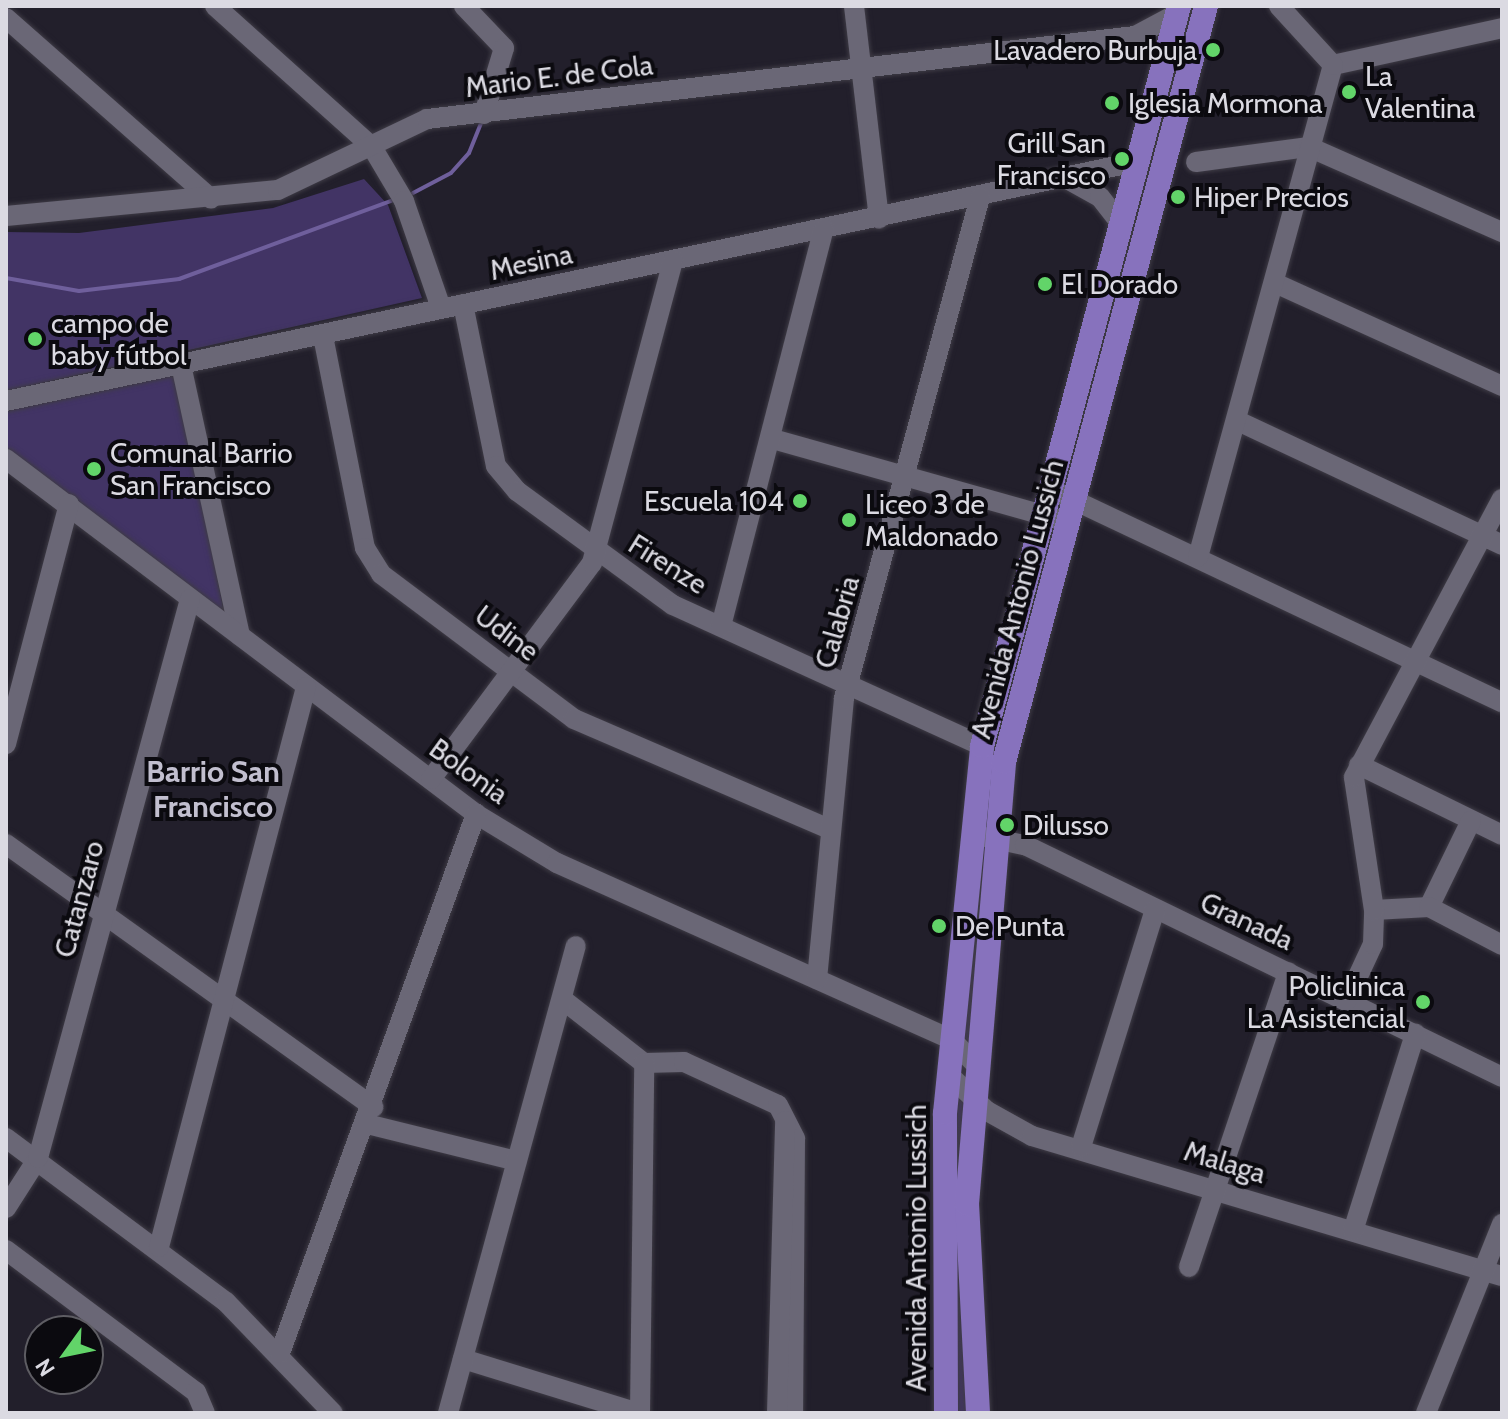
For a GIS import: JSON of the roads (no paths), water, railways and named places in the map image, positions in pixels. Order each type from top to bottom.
[{"type":"main road","name":"Avenida Antonio Lussich","points":[[978,1413],[967,1204],[995,834],[1026,665],[1074,509],[1206,6]]},
{"type":"main road","name":"Avenida Antonio Lussich","points":[[946,1413],[941,1238],[948,1074],[968,852],[982,746],[1179,10]]},
{"type":"street","points":[[215,6],[372,147],[404,201],[441,308]]},
{"type":"street","points":[[464,6],[504,48],[484,114]]},
{"type":"street","points":[[854,6],[858,64],[879,219]]},
{"type":"street","points":[[1279,6],[1333,65]]},
{"type":"street","name":"Mario E. de Cola","points":[[6,216],[211,199],[278,190],[427,119],[858,64],[1135,36],[1179,10]]},
{"type":"street","points":[[1333,65],[1502,28]]},
{"type":"street","points":[[10,29],[211,199]]},
{"type":"street","points":[[1135,36],[1163,65]]},
{"type":"street","points":[[1198,557],[1240,422],[1309,147],[1333,65]]},
{"type":"street","points":[[1196,162],[1309,147],[1502,232]]},
{"type":"street","name":"Mesina","points":[[6,401],[980,197],[1134,170],[1163,173]]},
{"type":"street","points":[[1075,179],[1100,197],[1121,224]]},
{"type":"street","name":"Calabria","points":[[817,979],[830,829],[848,686],[908,478],[980,197]]},
{"type":"street","points":[[721,626],[773,439],[824,229]]},
{"type":"street","points":[[431,779],[596,552],[673,261]]},
{"type":"street","points":[[1275,283],[1502,386]]},
{"type":"street","name":"Firenze","points":[[463,304],[496,466],[517,491],[596,552],[673,605],[982,746]]},
{"type":"street","name":"Udine","points":[[323,336],[370,563],[511,672],[613,739],[830,829]]},
{"type":"street","points":[[181,365],[240,636]]},
{"type":"street","points":[[1240,422],[1502,545]]},
{"type":"street","points":[[773,439],[908,478],[1074,509],[1198,557],[1502,702]]},
{"type":"street","name":"Bolonia","points":[[6,459],[476,814],[557,863],[952,1040]]},
{"type":"street","points":[[1347,1000],[1373,944],[1374,910],[1354,777],[1372,736],[1502,499]]},
{"type":"street","points":[[6,744],[69,504]]},
{"type":"street","name":"Catanzaro","points":[[6,1208],[38,1158],[190,599]]},
{"type":"street","points":[[159,1247],[228,1004],[306,687]]},
{"type":"street","points":[[1359,765],[1502,835]]},
{"type":"street","points":[[280,1353],[371,1116],[476,814]]},
{"type":"street","points":[[1429,907],[1471,821]]},
{"type":"street","points":[[968,852],[995,834]]},
{"type":"street","name":"Granada","points":[[995,834],[1347,1000],[1502,1077]]},
{"type":"street","points":[[6,844],[103,918],[228,1004],[371,1116],[517,1161]]},
{"type":"street","points":[[1374,910],[1429,907],[1502,945]]},
{"type":"street","points":[[1081,1147],[1155,909]]},
{"type":"street","points":[[448,1413],[576,946]]},
{"type":"street","points":[[1189,1267],[1288,972]]},
{"type":"street","points":[[562,999],[644,1063],[684,1062],[722,1076],[770,1097],[785,1121],[795,1139],[793,1413]]},
{"type":"street","points":[[1353,1231],[1415,1034]]},
{"type":"street","points":[[952,1040],[977,1066]]},
{"type":"street","points":[[463,1359],[639,1413],[644,1063]]},
{"type":"street","name":"Malaga","points":[[948,1074],[974,1102],[1032,1136],[1081,1147],[1494,1274]]},
{"type":"street","points":[[777,1413],[785,1121]]},
{"type":"street","points":[[6,1138],[159,1247],[280,1353],[333,1413]]},
{"type":"street","points":[[1426,1413],[1494,1274],[1502,1224]]},
{"type":"street","points":[[6,1250],[196,1392],[205,1413]]},
{"type":"waterway","points":[[413,193],[451,173],[469,153],[482,120]]},
{"type":"waterway","points":[[6,278],[79,291],[179,279],[391,201]]},
{"type":"place","name":"Lavadero Burbuja","points":[[1213,50]]},
{"type":"place","name":"La Valentina","points":[[1349,92]]},
{"type":"place","name":"Iglesia Mormona","points":[[1112,103]]},
{"type":"place","name":"Grill San Francisco","points":[[1122,159]]},
{"type":"place","name":"Hiper Precios","points":[[1178,197]]},
{"type":"place","name":"El Dorado","points":[[1045,284]]},
{"type":"place","name":"campo de baby fútbol","points":[[35,339]]},
{"type":"place","name":"Comunal Barrio San Francisco","points":[[94,469]]},
{"type":"place","name":"Escuela 104","points":[[800,501]]},
{"type":"place","name":"Liceo 3 de Maldonado","points":[[849,520]]},
{"type":"place","name":"Dilusso","points":[[1007,825]]},
{"type":"place","name":"De Punta","points":[[939,926]]},
{"type":"place","name":"Policlinica La Asistencial","points":[[1423,1002]]},
{"type":"district","name":"Barrio San Francisco","points":[[213,789]]}]
